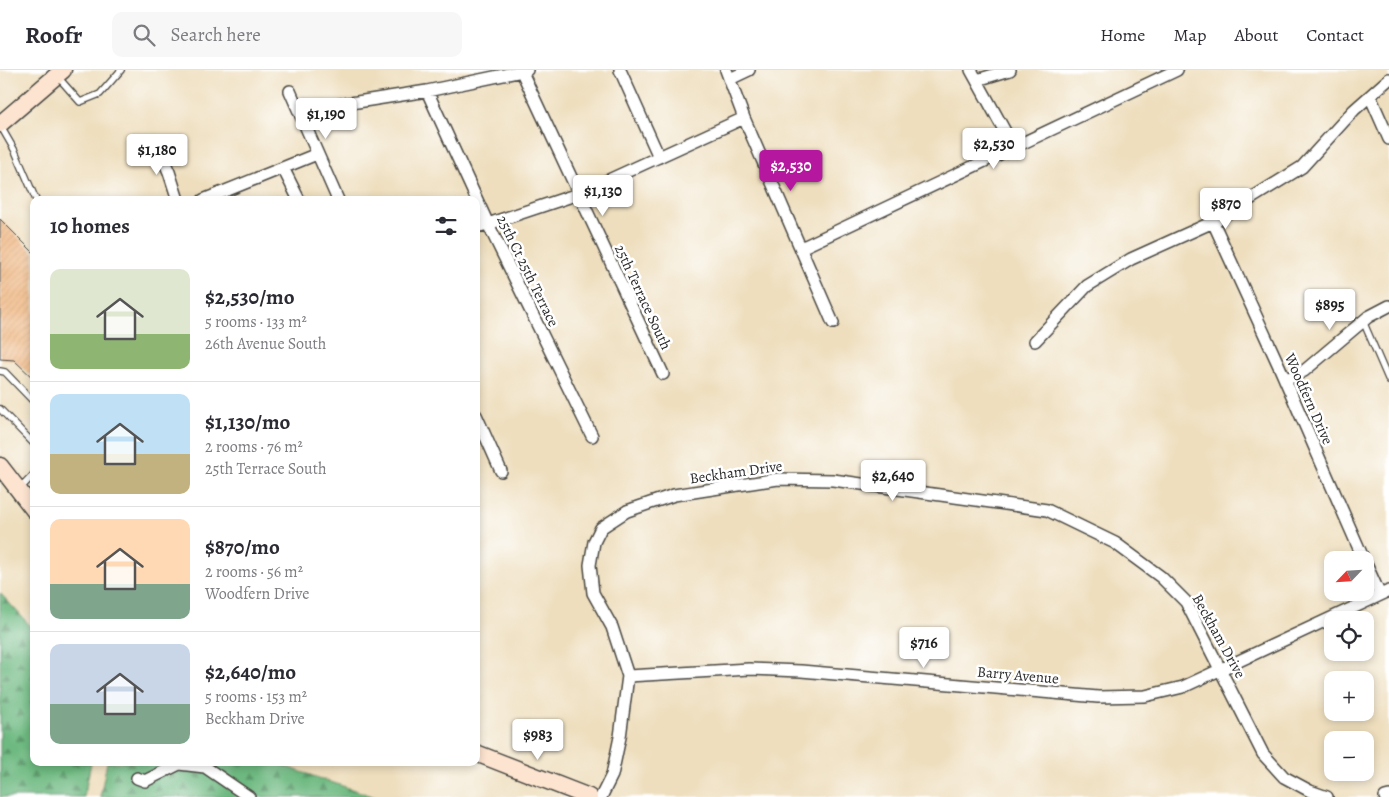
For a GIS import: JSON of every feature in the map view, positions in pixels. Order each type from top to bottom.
[{"type":"main road","points":[[0,124],[60,73]]},
{"type":"main road","points":[[0,466],[30,505]]},
{"type":"main road","points":[[480,755],[589,797]]},
{"type":"street","points":[[620,70],[659,157]]},
{"type":"street","points":[[749,70],[728,75],[744,118],[833,323]]},
{"type":"street","points":[[1010,70],[974,75],[1013,146]]},
{"type":"street","points":[[801,248],[1177,70]]},
{"type":"street","points":[[300,111],[427,91],[523,71]]},
{"type":"street","name":"25th Terrace South","points":[[523,71],[578,194],[663,374]]},
{"type":"street","points":[[1034,341],[1087,286],[1131,259],[1213,222],[1302,167],[1354,110],[1389,79]]},
{"type":"street","points":[[290,91],[336,196]]},
{"type":"street","name":"25th Ct 25th Terrace","points":[[427,91],[475,196]]},
{"type":"street","points":[[1370,96],[1389,139]]},
{"type":"street","points":[[480,226],[578,194],[744,118]]},
{"type":"street","points":[[157,145],[177,196]]},
{"type":"street","points":[[213,196],[318,154]]},
{"type":"street","points":[[283,168],[296,196]]},
{"type":"street","name":"25th Ct 25th Terrace","points":[[480,207],[592,436]]},
{"type":"street","name":"Woodfern Drive","points":[[1213,222],[1360,551]]},
{"type":"street","points":[[1284,380],[1304,371],[1368,317],[1389,306]]},
{"type":"street","points":[[480,424],[501,471]]},
{"type":"street","name":"Beckham Drive","points":[[601,797],[612,775],[620,737],[628,676],[612,627],[593,593],[590,565],[594,542],[601,528],[626,511],[674,495],[778,479],[832,480],[1047,510],[1115,543],[1161,577],[1186,602],[1263,754],[1284,777],[1310,791],[1327,797]]},
{"type":"street","name":"Woodfern Drive","points":[[1374,577],[1384,593]]},
{"type":"street","name":"Barry Avenue","points":[[628,676],[750,669],[801,671],[1098,697],[1145,696],[1183,687],[1384,593]]},
{"type":"street","points":[[137,778],[145,781],[175,766]]},
{"type":"street","points":[[196,766],[205,767],[249,797]]},
{"type":"street","points":[[1385,797],[1389,796]]},
{"type":"lane","points":[[60,73],[80,102],[100,94],[122,70]]},
{"type":"lane","points":[[0,124],[16,151],[34,196]]},
{"type":"lane","points":[[1362,322],[1389,381]]},
{"type":"lane","points":[[0,371],[4,372],[30,397]]},
{"type":"lane","points":[[0,409],[30,440]]},
{"type":"lane","points":[[19,490],[30,478]]},
{"type":"green space","points":[[0,593],[30,626],[30,766],[90,766],[84,797],[0,797]]},
{"type":"green space","points":[[106,766],[284,766],[375,797],[100,797]]},
{"type":"building","points":[[0,219],[30,249],[30,375],[14,360],[0,359]]}]
